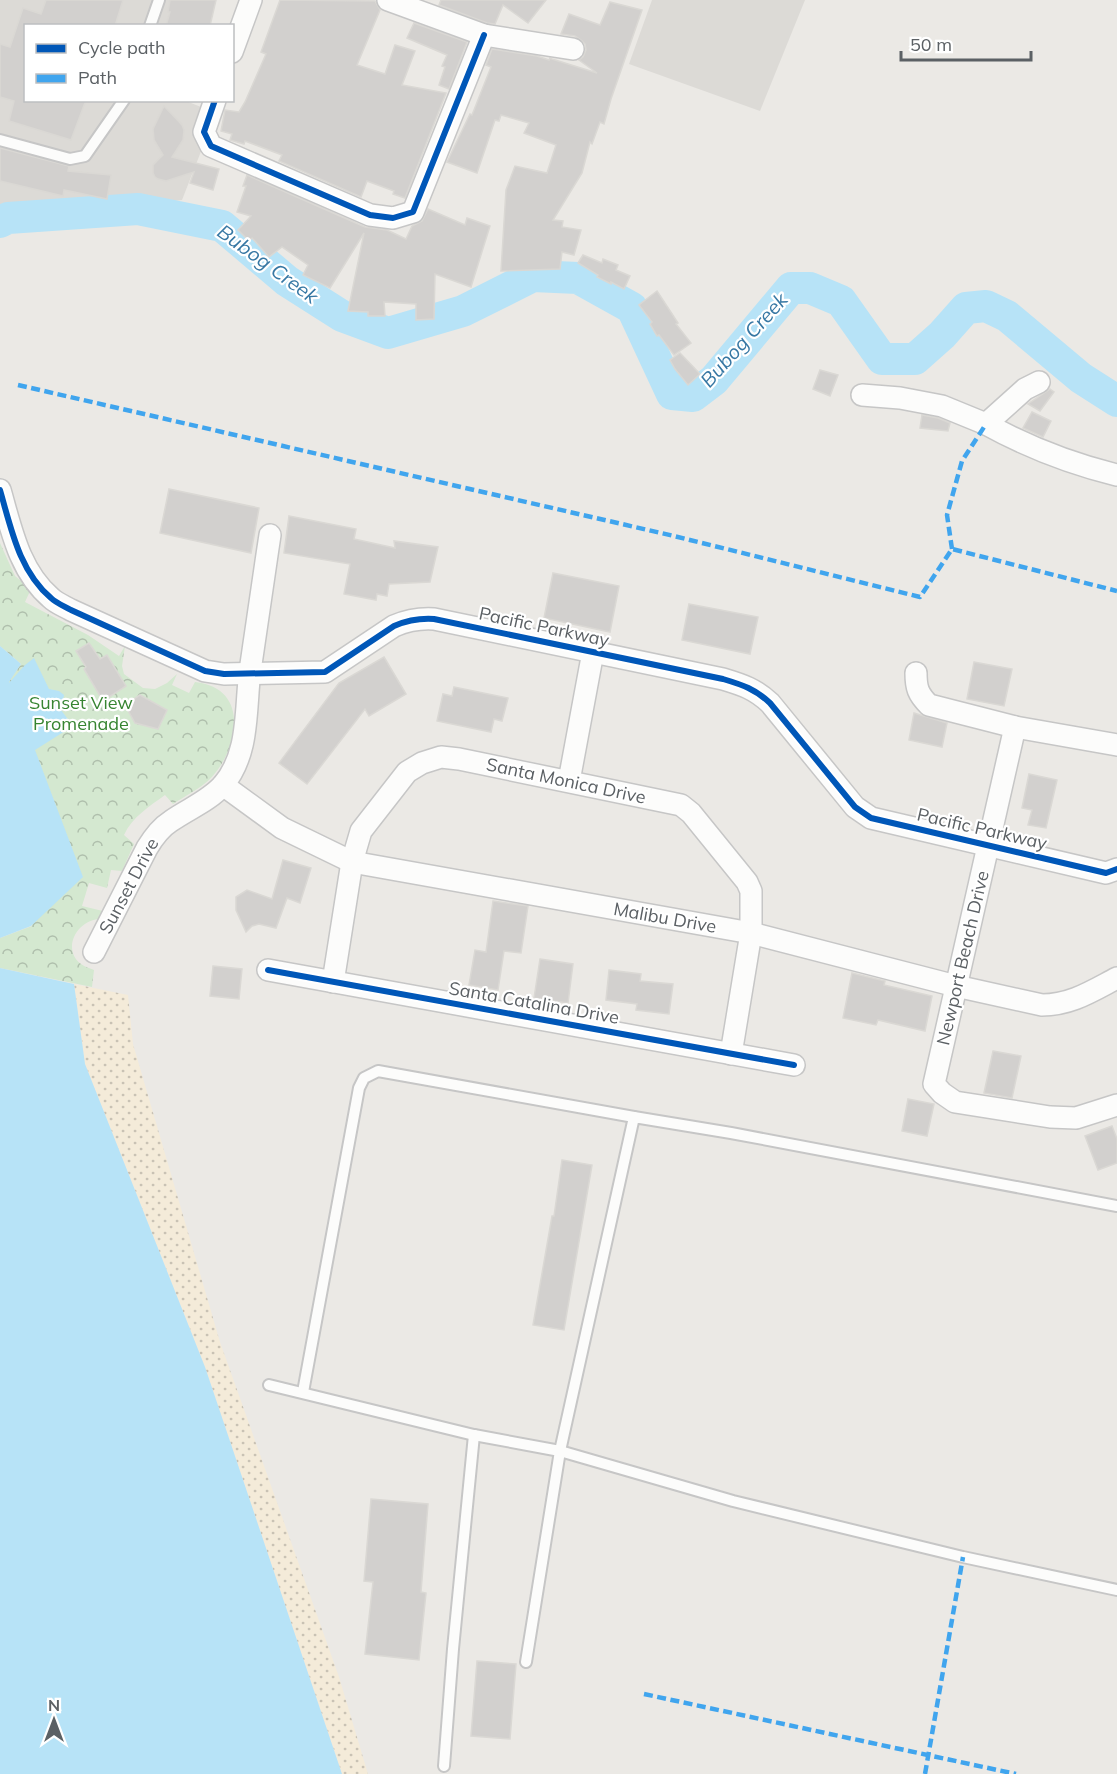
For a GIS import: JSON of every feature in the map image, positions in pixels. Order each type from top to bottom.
[{"type":"street","points":[[234,47],[251,0]]},
{"type":"street","points":[[388,0],[484,35],[573,50]]},
{"type":"street","points":[[214,102],[204,132],[211,146],[370,215],[393,218],[412,212],[484,35]]},
{"type":"street","points":[[986,424],[1025,389],[1039,382]]},
{"type":"street","points":[[862,395],[900,398],[942,406],[986,424],[1010,437],[1099,471],[1117,475]]},
{"type":"street","name":"Pacific Parkway","points":[[0,490],[24,564],[38,585],[52,599],[71,610],[205,670],[224,674],[325,672],[394,626],[419,618],[434,619],[741,684],[758,692],[770,703],[863,814],[882,821],[1113,876]]},
{"type":"street","name":"Sunset Drive","points":[[94,952],[156,834],[169,822],[208,799],[223,785],[236,766],[243,742],[250,674],[270,535]]},
{"type":"street","points":[[569,782],[593,652]]},
{"type":"street","points":[[916,673],[916,687],[919,696],[929,705],[1015,727],[1117,746]]},
{"type":"street","name":"Newport Beach Drive","points":[[1015,727],[934,1084],[955,1102],[1050,1117],[1076,1118],[1117,1105]]},
{"type":"street","name":"Santa Monica Drive","points":[[333,982],[352,862],[361,831],[406,772],[422,763],[441,758],[459,759],[681,805],[691,813],[747,882],[751,891],[751,933],[731,1054]]},
{"type":"street","name":"Malibu Drive","points":[[223,785],[282,828],[352,862],[751,933],[956,986],[1042,1005],[1069,1002],[1117,978]]},
{"type":"street","name":"Santa Catalina Drive","points":[[268,970],[794,1065]]},
{"type":"lane","points":[[151,24],[159,0]]},
{"type":"lane","points":[[0,140],[70,159],[85,156],[123,102]]},
{"type":"lane","points":[[303,1392],[358,1088],[364,1078],[378,1071],[742,1135],[1117,1206]]},
{"type":"lane","points":[[526,1662],[560,1451],[634,1117]]},
{"type":"lane","points":[[269,1385],[474,1435],[560,1451],[733,1501],[963,1557],[1117,1590]]},
{"type":"lane","points":[[444,1766],[474,1435]]},
{"type":"shaded area","points":[[0,0],[196,0],[188,24],[24,24],[24,102],[188,102],[216,113],[182,200],[8,218],[0,222]]},
{"type":"shaded area","points":[[652,0],[805,0],[760,111],[629,64]]},
{"type":"sand","points":[[74,984],[128,995],[133,1044],[220,1342],[339,1677],[368,1774],[342,1774],[205,1367],[85,1064]]},
{"type":"green space","name":"Sunset View Promenade","points":[[0,543],[15,576],[31,589],[25,602],[88,635],[119,656],[125,646],[122,666],[124,674],[143,688],[155,689],[167,683],[177,674],[172,685],[189,693],[195,682],[213,687],[225,696],[232,708],[233,737],[227,753],[209,780],[173,804],[165,795],[142,812],[124,835],[134,844],[122,871],[111,870],[107,888],[89,883],[82,906],[107,912],[105,919],[96,919],[80,928],[75,934],[72,950],[81,964],[94,970],[92,987],[0,968],[0,938],[32,926],[7,684],[21,664],[0,646]]},
{"type":"water","points":[[0,646],[21,664],[9,683],[34,658],[49,689],[59,691],[64,695],[61,710],[73,726],[35,750],[83,877],[31,926],[0,938]]},
{"type":"water","points":[[0,968],[74,984],[85,1064],[205,1367],[342,1774],[0,1774]]},
{"type":"building","points":[[46,0],[123,0],[116,24],[24,24],[24,102],[85,102],[71,140],[9,121],[14,101],[0,97],[0,44],[10,47],[23,8],[41,14]]},
{"type":"building","points":[[170,0],[216,0],[210,24],[167,24],[170,12],[168,12]]},
{"type":"building","points":[[280,0],[375,1],[380,10],[357,65],[385,74],[395,45],[415,51],[402,85],[446,93],[405,198],[393,194],[394,191],[367,181],[361,197],[279,161],[282,155],[245,141],[244,144],[230,140],[232,134],[221,131],[225,110],[239,112],[245,102],[266,54],[261,52]]},
{"type":"building","points":[[441,0],[546,0],[528,23],[503,5],[495,24],[439,5]]},
{"type":"building","points":[[610,2],[642,10],[604,124],[600,122],[592,144],[590,142],[582,173],[553,220],[563,221],[562,227],[581,230],[574,255],[562,252],[560,269],[501,271],[506,190],[515,166],[547,173],[556,145],[524,133],[529,123],[501,115],[499,121],[495,120],[477,173],[447,162],[470,114],[472,115],[491,67],[486,65],[492,49],[549,60],[550,58],[597,73],[579,60],[586,50],[585,44],[575,36],[561,34],[569,14],[600,25]]},
{"type":"building","points":[[414,23],[467,42],[449,89],[439,85],[445,67],[442,66],[447,55],[407,38]]},
{"type":"building","points":[[164,106],[184,130],[183,140],[172,157],[219,169],[213,190],[190,183],[194,172],[166,181],[155,177],[153,165],[163,155],[154,140],[153,129]]},
{"type":"building","points":[[0,148],[69,166],[68,171],[111,175],[107,199],[64,190],[63,196],[0,181]]},
{"type":"building","points":[[247,175],[365,227],[387,230],[406,239],[412,226],[422,221],[428,209],[465,225],[467,218],[490,226],[471,287],[435,274],[434,319],[416,320],[416,304],[384,302],[385,316],[368,316],[368,312],[348,311],[364,233],[330,288],[303,275],[308,265],[282,247],[269,257],[252,238],[249,241],[238,230],[251,216],[237,212],[246,186],[243,186]]},
{"type":"building","points":[[583,255],[602,263],[603,259],[618,265],[616,270],[630,276],[624,289],[597,277],[598,275],[578,263]]},
{"type":"building","points":[[657,291],[678,323],[676,324],[691,343],[674,355],[659,335],[657,336],[650,324],[652,322],[639,305]]},
{"type":"building","points":[[680,353],[700,374],[688,385],[670,360]]},
{"type":"building","points":[[820,370],[838,375],[830,396],[813,389]]},
{"type":"building","points":[[1050,389],[1054,392],[1040,411],[1028,404]]},
{"type":"building","points":[[1032,412],[1051,421],[1043,437],[1023,428]]},
{"type":"building","points":[[922,415],[950,423],[948,431],[920,428]]},
{"type":"building","points":[[169,489],[259,508],[251,553],[160,533]]},
{"type":"building","points":[[289,516],[356,529],[354,539],[395,548],[394,541],[438,547],[430,582],[389,584],[387,596],[377,594],[376,600],[344,594],[350,564],[284,553]]},
{"type":"building","points":[[553,573],[619,586],[610,632],[544,618]]},
{"type":"building","points":[[689,604],[758,617],[750,654],[682,640]]},
{"type":"building","points":[[89,643],[100,659],[107,655],[126,686],[103,701],[76,651]]},
{"type":"building","points":[[384,657],[406,694],[369,716],[365,709],[307,784],[279,763],[339,683]]},
{"type":"building","points":[[974,662],[1012,669],[1004,706],[967,699]]},
{"type":"building","points":[[454,687],[508,698],[502,721],[494,719],[491,732],[437,721],[443,694],[452,696]]},
{"type":"building","points":[[140,695],[167,710],[158,729],[135,723],[125,705]]},
{"type":"building","points":[[914,713],[947,723],[942,747],[909,740]]},
{"type":"building","points":[[1029,774],[1057,780],[1046,828],[1028,825],[1032,810],[1022,808]]},
{"type":"building","points":[[283,860],[311,868],[300,903],[287,898],[276,928],[259,924],[252,926],[246,932],[236,910],[236,897],[247,890],[272,899]]},
{"type":"building","points":[[493,901],[528,906],[521,953],[504,951],[498,990],[469,985],[475,950],[486,952]]},
{"type":"building","points":[[540,959],[573,964],[568,1003],[534,998]]},
{"type":"building","points":[[213,966],[242,969],[239,999],[210,996]]},
{"type":"building","points":[[609,970],[641,974],[640,981],[673,984],[669,1014],[636,1010],[637,1004],[606,1000]]},
{"type":"building","points":[[852,973],[885,981],[884,985],[932,996],[925,1031],[878,1020],[876,1025],[843,1018]]},
{"type":"building","points":[[993,1051],[1021,1056],[1012,1098],[984,1093]]},
{"type":"building","points":[[908,1099],[934,1104],[927,1136],[902,1131]]},
{"type":"building","points":[[1112,1126],[1117,1139],[1117,1163],[1098,1170],[1085,1136]]},
{"type":"building","points":[[562,1160],[592,1165],[564,1330],[533,1325],[552,1216],[554,1216]]},
{"type":"building","points":[[371,1499],[428,1504],[421,1592],[426,1593],[419,1660],[365,1654],[373,1582],[364,1581]]},
{"type":"building","points":[[477,1661],[516,1664],[510,1739],[471,1736]]},
{"type":"waterway","name":"Bubog Creek","points":[[0,222],[8,218],[138,209],[222,226],[287,281],[342,316],[388,333],[463,311],[533,276],[578,278],[632,308],[672,394],[693,396],[714,380],[791,288],[810,288],[841,301],[882,359],[915,359],[942,335],[966,308],[986,306],[1007,316],[1081,378],[1117,401]]},
{"type":"marked path","points":[[18,385],[674,536],[920,597],[952,549],[1117,591]]},
{"type":"marked path","points":[[952,549],[947,515],[962,461],[986,424]]},
{"type":"marked path","points":[[925,1774],[963,1557]]},
{"type":"marked path","points":[[644,1694],[1016,1774]]},
{"type":"cycle path","points":[[214,102],[204,132],[211,146],[370,215],[393,218],[413,212],[484,35]]},
{"type":"cycle path","points":[[0,490],[24,562],[40,587],[53,600],[205,671],[224,674],[325,672],[394,626],[414,620],[434,619],[723,679],[748,688],[770,703],[855,807],[871,818],[1106,873],[1117,869]]},
{"type":"cycle path","points":[[268,970],[794,1065]]}]
